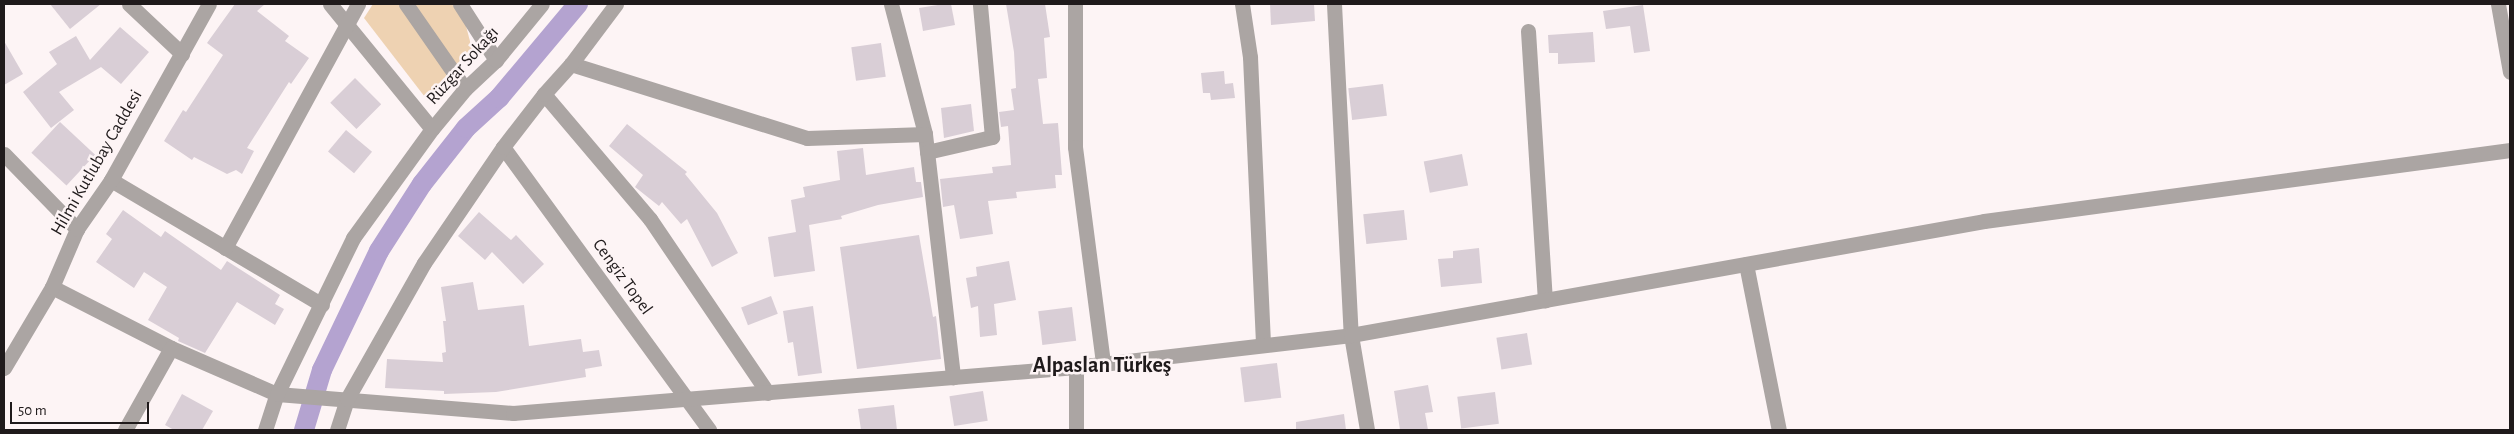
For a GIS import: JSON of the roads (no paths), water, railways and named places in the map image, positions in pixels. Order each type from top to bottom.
[{"type":"street","points":[[129,4],[182,54]]},
{"type":"street","name":"Hilmi Kutlubay Caddesi","points":[[4,368],[52,287],[78,229],[111,180],[209,4]]},
{"type":"street","points":[[330,4],[432,129]]},
{"type":"street","points":[[225,248],[358,4]]},
{"type":"street","points":[[406,4],[465,89]]},
{"type":"street","points":[[460,4],[496,60]]},
{"type":"street","name":"Rüzgar Sokağı","points":[[265,430],[277,394],[322,306],[353,238],[432,129],[465,89],[496,60],[542,4]]},
{"type":"street","points":[[338,430],[347,399],[424,263],[503,147],[544,94],[571,64],[616,4]]},
{"type":"street","points":[[891,4],[925,134],[953,378]]},
{"type":"street","points":[[927,152],[992,137],[980,4]]},
{"type":"street","points":[[1075,4],[1075,147],[1103,364]]},
{"type":"street","points":[[1242,4],[1250,57],[1263,345]]},
{"type":"street","points":[[1334,4],[1351,335],[1367,430]]},
{"type":"street","points":[[2498,4],[2510,72]]},
{"type":"street","points":[[1528,31],[1545,300]]},
{"type":"street","points":[[571,64],[807,138],[925,134]]},
{"type":"street","points":[[544,94],[650,219],[768,393]]},
{"type":"street","name":"Cengiz Topel","points":[[503,147],[709,430]]},
{"type":"street","points":[[52,287],[171,348],[277,394],[513,413],[1076,367],[1351,335],[1984,221],[2510,150]]},
{"type":"street","points":[[4,154],[78,229]]},
{"type":"street","points":[[111,180],[322,306]]},
{"type":"street","points":[[1746,264],[1779,430]]},
{"type":"street","points":[[125,430],[171,348]]},
{"type":"street","points":[[1076,367],[1076,430]]},
{"type":"waterway","points":[[304,430],[322,370],[379,251],[422,184],[466,128],[499,98],[578,4]]},
{"type":"district","name":"Alpaslan Türkeş","points":[[1102,366]]}]
